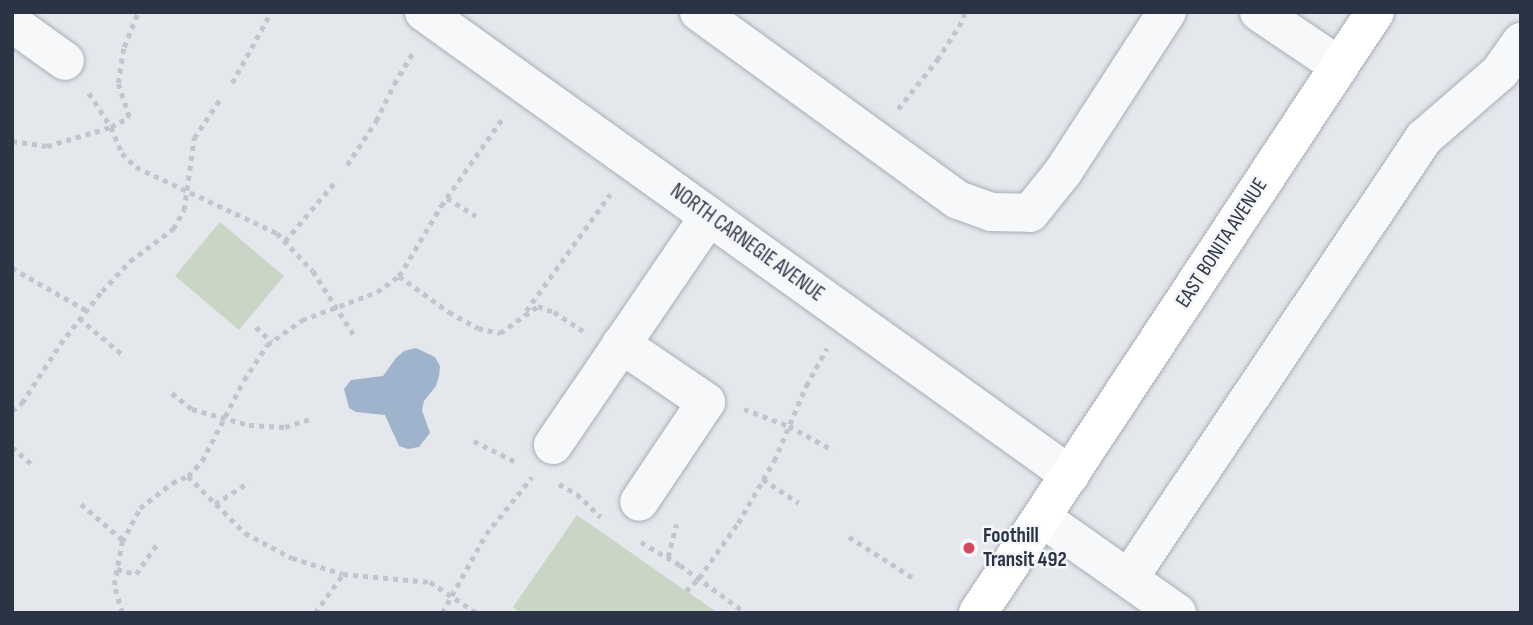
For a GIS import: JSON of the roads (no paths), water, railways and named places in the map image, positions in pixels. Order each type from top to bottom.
[{"type":"main road","name":"EAST BONITA AVENUE","points":[[978,613],[1339,66],[1365,16]]},
{"type":"street","name":"NORTH CARNEGIE AVENUE","points":[[424,12],[1070,475]]},
{"type":"street","points":[[699,12],[958,200],[990,212],[1030,213],[1063,172],[1167,12]]},
{"type":"street","points":[[1259,12],[1339,66]]},
{"type":"street","points":[[12,23],[65,61]]},
{"type":"street","points":[[1129,578],[1424,138],[1500,72],[1521,42]]},
{"type":"street","points":[[538,461],[709,216]]},
{"type":"street","points":[[618,348],[706,402],[639,502]]},
{"type":"street","points":[[1042,518],[1177,613]]},
{"type":"water","points":[[416,348],[435,357],[440,366],[436,386],[424,401],[422,410],[430,433],[419,447],[408,449],[399,446],[385,415],[356,412],[349,408],[344,389],[351,380],[383,376],[404,351]]},
{"type":"place","name":"Foothill Transit 492","points":[[969,548]]}]
